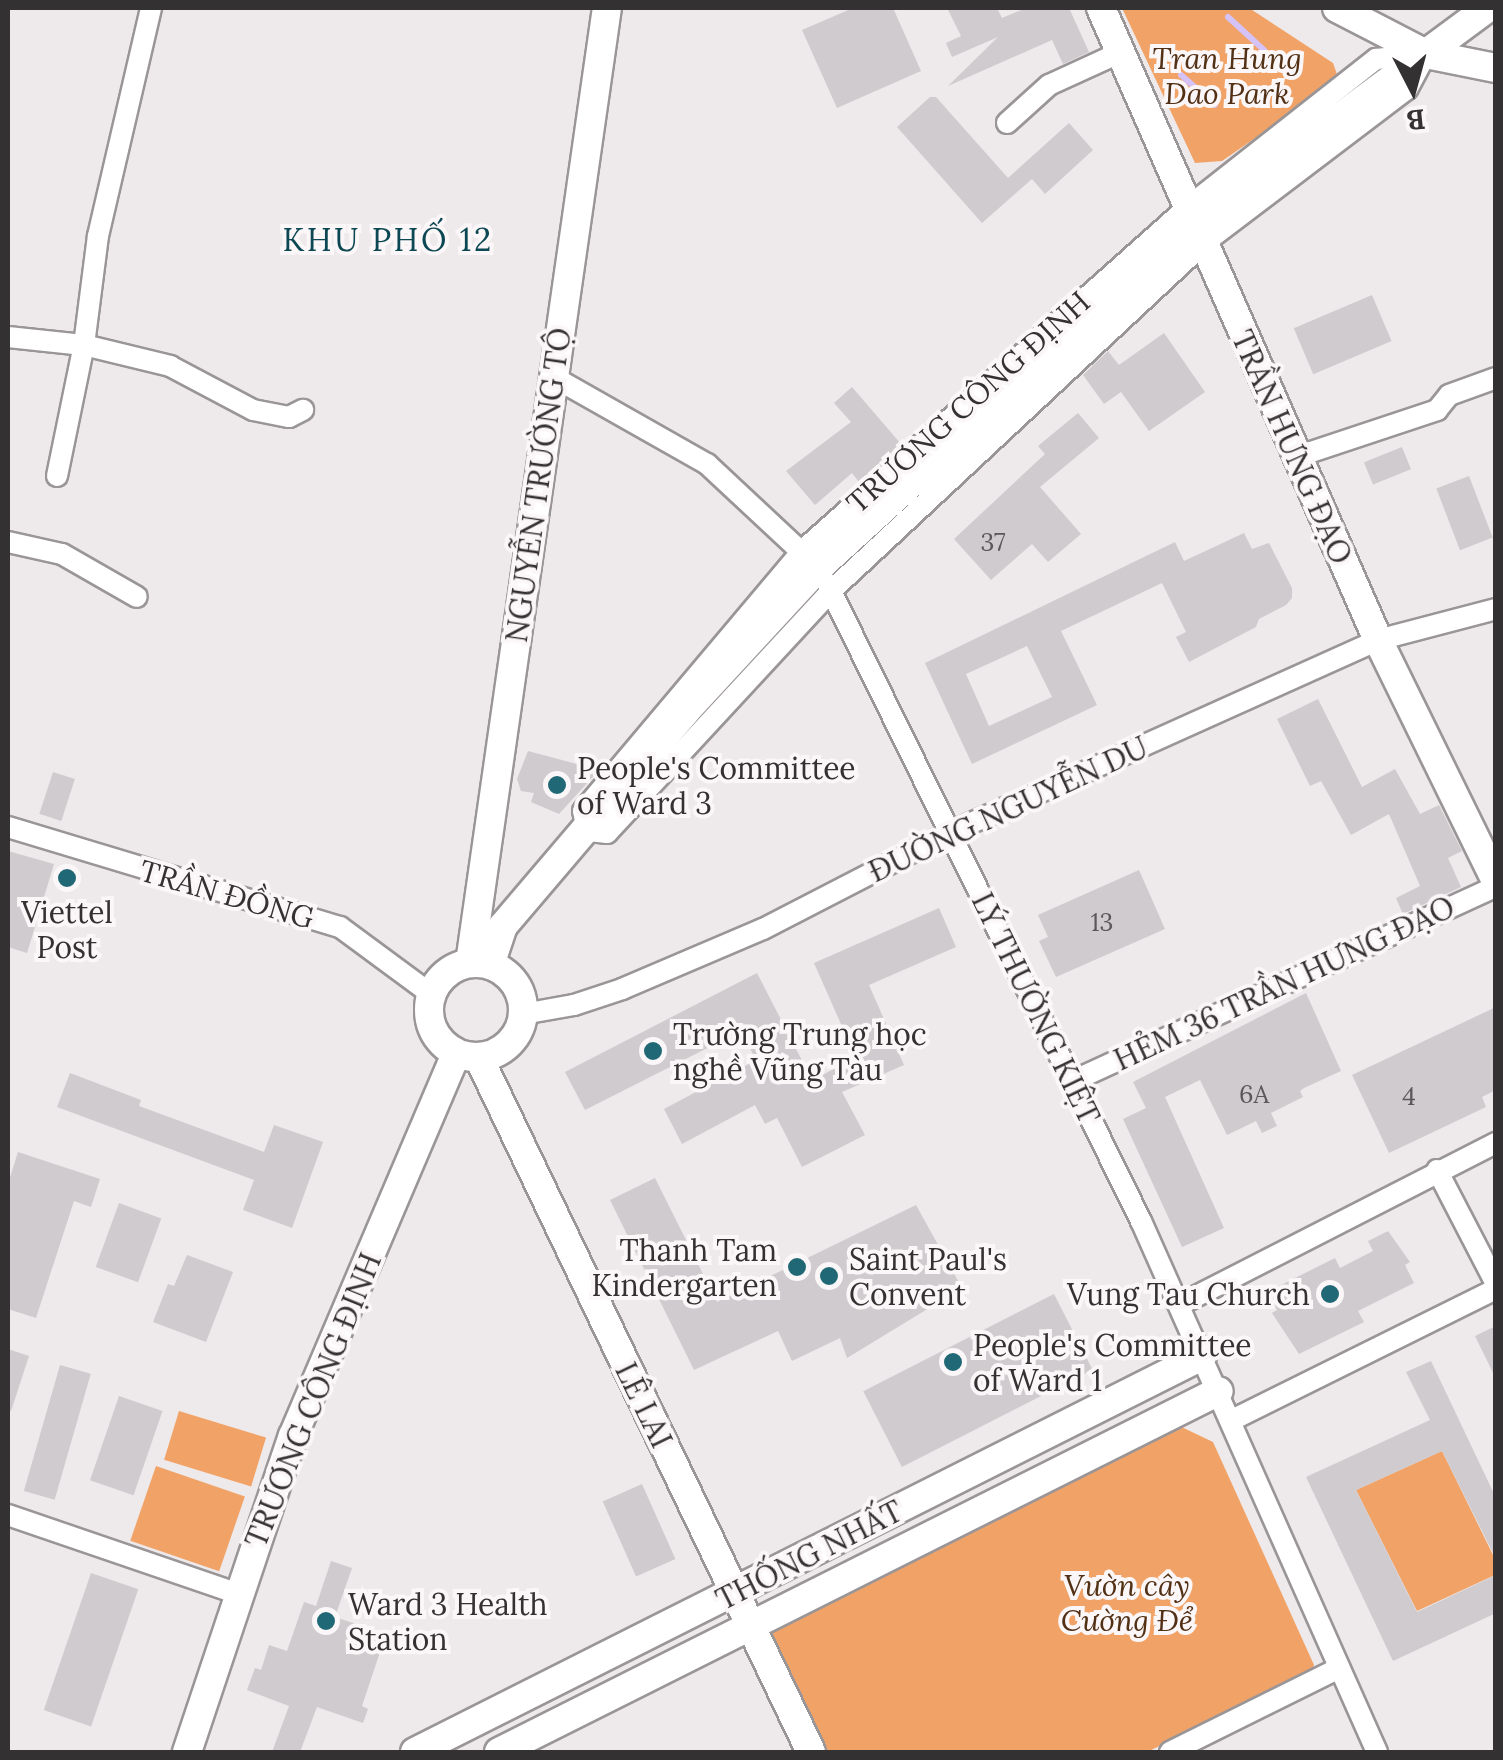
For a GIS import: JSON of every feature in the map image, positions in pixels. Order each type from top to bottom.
[{"type":"main road","name":"NGUYỄN TRƯỜNG TỘ","points":[[480,964],[607,8]]},
{"type":"main road","name":"TRẦN HƯNG ĐẠO","points":[[1101,8],[1378,640],[1496,883]]},
{"type":"main road","points":[[1338,8],[1426,54],[1496,68]]},
{"type":"main road","points":[[1426,54],[1488,8]]},
{"type":"main road","name":"TRƯƠNG CÔNG ĐỊNH","points":[[480,964],[503,926],[818,570],[1196,224],[1426,54]]},
{"type":"main road","points":[[480,964],[519,989],[523,1014],[514,1039],[504,1048],[468,1056],[431,1029],[430,994],[450,970],[480,964]]},
{"type":"main road","name":"TRƯƠNG CÔNG ĐỊNH","points":[[187,1752],[293,1436],[468,1056]]},
{"type":"main road","name":"LÊ LAI","points":[[468,1056],[811,1752]]},
{"type":"main road","name":"THỐNG NHẤT","points":[[417,1752],[1202,1356]]},
{"type":"main road","name":"THỐNG NHẤT","points":[[499,1752],[1219,1391]]},
{"type":"main road","points":[[974,1472],[990,1504]]},
{"type":"street","points":[[57,476],[84,345],[98,236],[151,8]]},
{"type":"street","points":[[1006,124],[1049,86],[1121,52]]},
{"type":"street","points":[[8,337],[84,345],[170,366],[252,410],[289,417],[303,410]]},
{"type":"street","name":"LÝ THƯỜNG KIỆT","points":[[555,378],[707,464],[818,570],[1179,1304],[1377,1752]]},
{"type":"street","points":[[1296,457],[1437,410],[1449,394],[1496,378]]},
{"type":"street","points":[[8,542],[62,554],[138,597]]},
{"type":"street","name":"ĐƯỜNG NGUYỄN DU","points":[[523,1014],[606,994],[746,936],[949,833],[1378,640],[1496,610]]},
{"type":"street","name":"TRẦN ĐỒNG","points":[[8,827],[340,927],[430,994]]},
{"type":"street","name":"HẺM 36 TRẦN HƯNG ĐẠO","points":[[1072,1081],[1496,883]]},
{"type":"street","points":[[1179,1304],[1496,1143]]},
{"type":"street","points":[[1232,1420],[1496,1287],[1437,1170]]},
{"type":"street","points":[[8,1515],[238,1594]]},
{"type":"street","points":[[1170,1752],[1339,1668]]},
{"type":"green space","name":"Tran Hung Dao Park","points":[[1122,8],[1249,8],[1333,63],[1339,80],[1222,161],[1195,163]]},
{"type":"green space","points":[[179,1411],[266,1438],[251,1486],[164,1460]]},
{"type":"green space","name":"Vườn cây Cường Để","points":[[1169,1421],[1213,1442],[1314,1665],[1311,1673],[1147,1752],[815,1752],[763,1654],[786,1606]]},
{"type":"green space","points":[[1442,1451],[1495,1559],[1495,1575],[1417,1611],[1356,1490]]},
{"type":"green space","points":[[156,1466],[245,1497],[219,1571],[130,1541]]},
{"type":"building","points":[[853,8],[893,8],[921,71],[837,108],[802,30]]},
{"type":"building","points":[[947,8],[997,8],[1002,18],[1026,8],[1069,8],[1089,52],[1063,64],[1052,40],[948,86],[998,37],[952,57],[946,43],[961,36]]},
{"type":"building","points":[[930,97],[936,97],[1008,178],[1069,123],[1093,150],[1045,194],[1032,179],[982,223],[897,127]]},
{"type":"building","points":[[1372,295],[1392,341],[1313,374],[1294,328]]},
{"type":"building","points":[[1164,333],[1205,392],[1149,431],[1121,392],[1104,404],[1083,375],[1108,351],[1119,365]]},
{"type":"building","points":[[852,387],[901,444],[859,482],[852,473],[815,505],[786,471],[851,422],[834,403]]},
{"type":"building","points":[[1078,413],[1099,438],[1040,487],[1081,534],[1048,562],[1032,544],[991,580],[954,539],[1045,454],[1038,446]]},
{"type":"building","points":[[1402,447],[1411,469],[1373,485],[1364,462]]},
{"type":"building","points":[[1469,476],[1493,538],[1460,550],[1436,489]]},
{"type":"building","points":[[1244,533],[1252,549],[1269,543],[1292,588],[1292,598],[1259,619],[1256,627],[1189,662],[1176,637],[1186,632],[1162,583],[1061,631],[1097,705],[972,764],[925,663],[1175,542],[1184,561]],"holes":[[[1027,646],[1052,697],[989,726],[966,674]]]},
{"type":"building","points":[[1318,699],[1362,787],[1395,769],[1420,814],[1439,805],[1462,851],[1448,858],[1461,887],[1403,914],[1396,898],[1420,886],[1389,814],[1351,835],[1321,781],[1310,786],[1277,719]]},
{"type":"building","name":"People's Committee of Ward 3","points":[[528,751],[599,770],[559,814],[531,802],[534,793],[521,791],[517,779]]},
{"type":"building","points":[[53,772],[75,779],[61,821],[39,814]]},
{"type":"building","points":[[8,851],[54,864],[27,953],[8,947]]},
{"type":"building","points":[[1139,870],[1165,929],[1056,977],[1039,941],[1048,937],[1038,915]]},
{"type":"building","points":[[939,908],[956,947],[869,985],[904,1065],[842,1092],[865,1135],[802,1167],[777,1118],[765,1124],[755,1105],[682,1144],[664,1109],[756,1060],[741,1031],[585,1110],[565,1072],[757,973],[812,1080],[856,1058],[814,963]]},
{"type":"building","points":[[1306,993],[1341,1071],[1304,1088],[1300,1091],[1303,1097],[1271,1113],[1277,1126],[1262,1133],[1256,1121],[1227,1135],[1200,1080],[1165,1097],[1224,1228],[1182,1247],[1123,1119],[1146,1108],[1133,1082]]},
{"type":"building","points":[[1496,1007],[1496,1090],[1482,1097],[1486,1107],[1389,1153],[1352,1075]]},
{"type":"building","points":[[70,1073],[141,1100],[139,1106],[264,1152],[274,1125],[323,1142],[292,1228],[243,1210],[254,1180],[57,1107]]},
{"type":"building","points":[[18,1152],[100,1179],[91,1207],[74,1201],[36,1318],[8,1309],[8,1184]]},
{"type":"building","points":[[655,1178],[717,1302],[916,1205],[962,1288],[847,1358],[840,1338],[792,1361],[778,1331],[694,1370],[610,1200]]},
{"type":"building","points":[[119,1203],[161,1218],[138,1282],[96,1267]]},
{"type":"building","name":"Vung Tau Church","points":[[1388,1231],[1410,1262],[1405,1265],[1414,1283],[1358,1311],[1364,1322],[1299,1354],[1272,1313],[1277,1310],[1267,1292],[1335,1258],[1340,1268],[1373,1251],[1368,1241]]},
{"type":"building","points":[[187,1255],[233,1272],[206,1342],[153,1322],[168,1284],[174,1286]]},
{"type":"building","points":[[1054,1294],[1093,1370],[902,1467],[863,1391]]},
{"type":"building","points":[[1496,1326],[1496,1379],[1475,1336]]},
{"type":"building","points":[[8,1349],[29,1356],[11,1411],[8,1410]]},
{"type":"building","points":[[1431,1361],[1496,1498],[1496,1559],[1442,1451],[1356,1490],[1417,1612],[1496,1575],[1496,1613],[1393,1661],[1306,1477],[1430,1420],[1406,1372]]},
{"type":"building","points":[[60,1365],[91,1374],[55,1500],[24,1491]]},
{"type":"building","points":[[119,1396],[162,1411],[134,1495],[90,1480]]},
{"type":"building","points":[[642,1484],[675,1559],[636,1576],[603,1501]]},
{"type":"building","points":[[331,1561],[352,1568],[335,1617],[386,1634],[362,1706],[368,1709],[363,1723],[317,1707],[300,1752],[272,1752],[289,1706],[247,1690],[255,1668],[261,1670],[269,1645],[287,1651],[304,1602],[316,1606]]},
{"type":"building","points":[[91,1573],[138,1589],[91,1726],[44,1710]]},
{"type":"waterway","points":[[1228,17],[1264,50]]},
{"type":"waterway","points":[[1181,75],[1215,105]]},
{"type":"place","name":"People's Committee of Ward 3","points":[[557,785]]},
{"type":"place","name":"Viettel Post","points":[[67,878]]},
{"type":"place","name":"Trường Trung học nghề Vũng Tàu","points":[[653,1051]]},
{"type":"place","name":"Thanh Tam Kindergarten","points":[[797,1267]]},
{"type":"place","name":"Saint Paul's Convent","points":[[829,1276]]},
{"type":"place","name":"Vung Tau Church","points":[[1330,1294]]},
{"type":"place","name":"People's Committee of Ward 1","points":[[953,1362]]},
{"type":"place","name":"Ward 3 Health Station","points":[[326,1621]]},
{"type":"district","name":"KHU PHỐ 12","points":[[388,240]]}]
